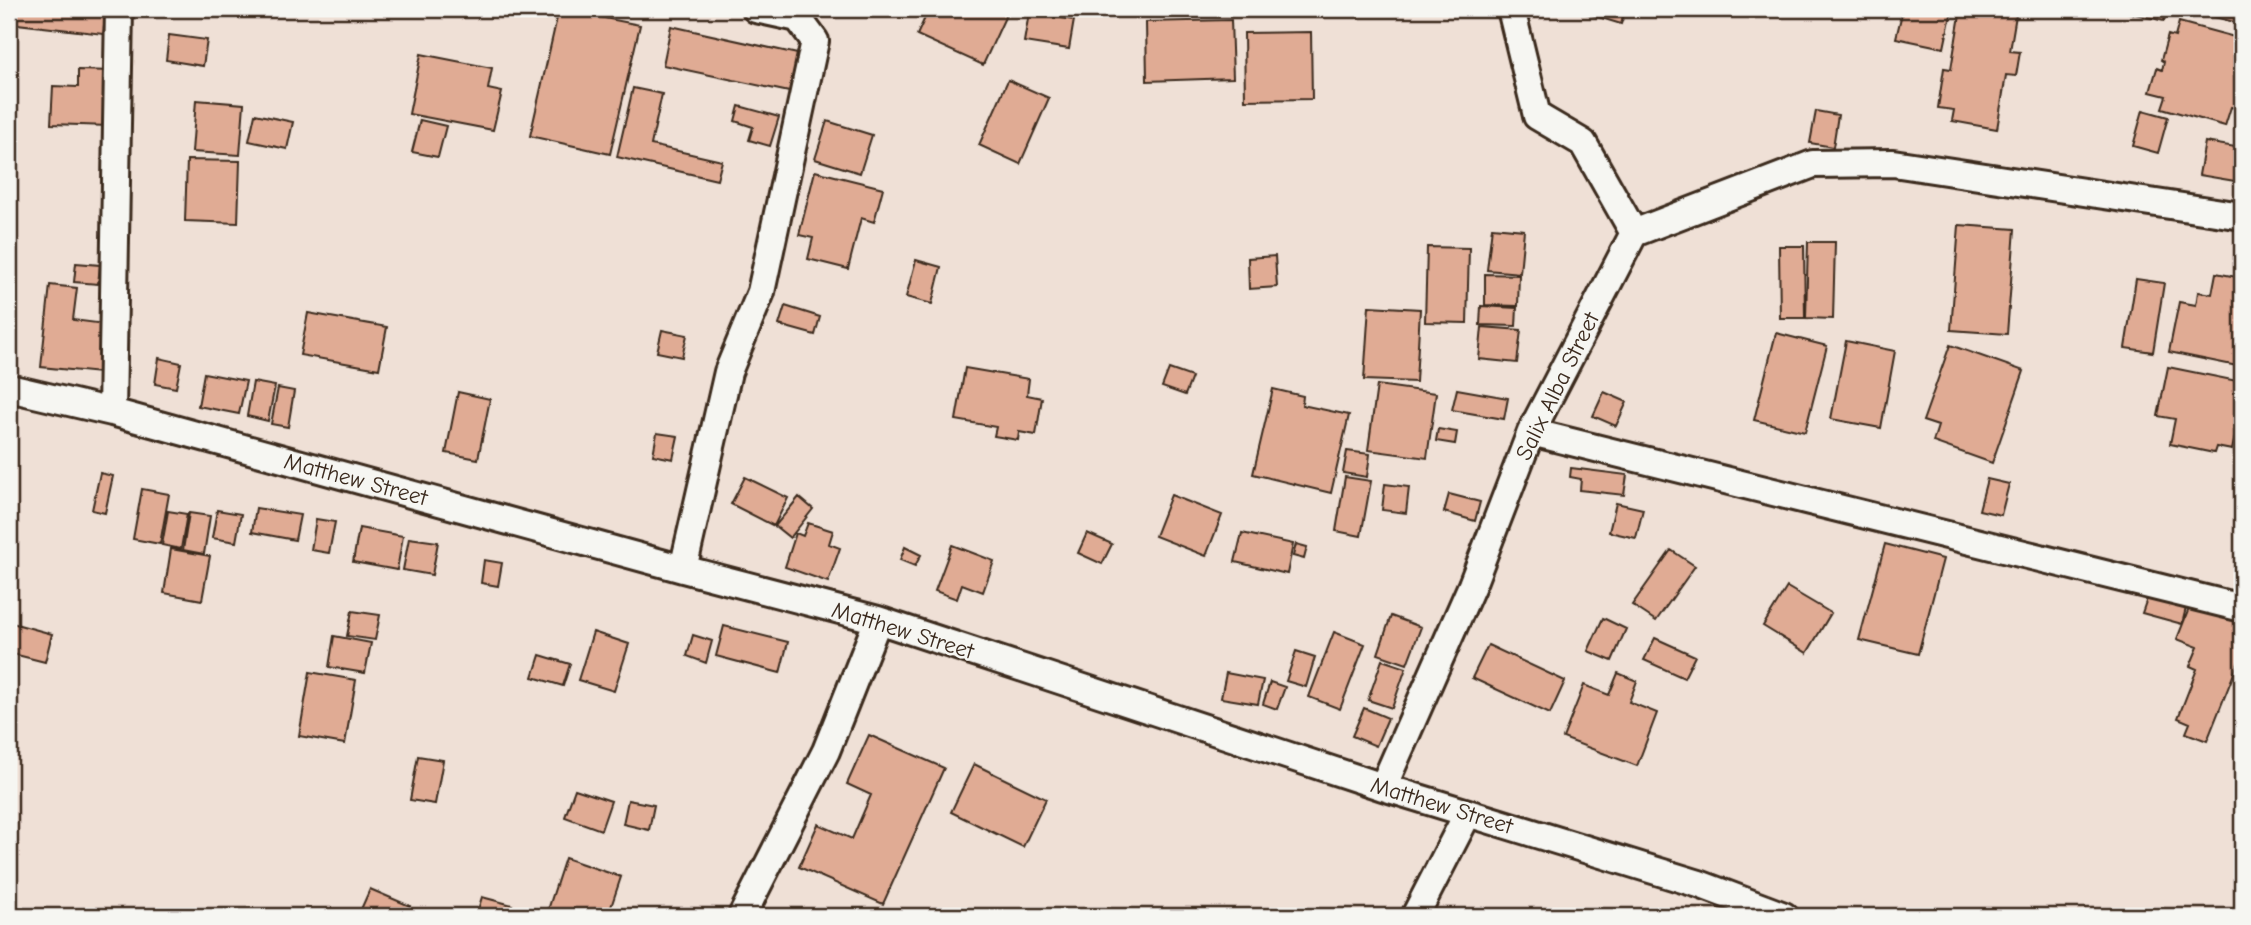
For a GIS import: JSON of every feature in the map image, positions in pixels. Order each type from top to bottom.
[{"type":"street","points":[[112,412],[119,9]]},
{"type":"street","points":[[683,569],[728,372],[761,292],[816,41],[798,18],[756,9]]},
{"type":"street","points":[[1511,9],[1537,116],[1583,143],[1634,233],[1813,164],[1893,163],[2242,216]]},
{"type":"street","name":"Salix Alba Street","points":[[1383,787],[1472,585],[1531,432],[1634,233]]},
{"type":"street","name":"Matthew Street","points":[[9,388],[112,412],[878,620],[1383,787],[1699,884],[1784,916]]},
{"type":"street","points":[[1531,432],[2242,608]]},
{"type":"street","points":[[742,916],[826,751],[878,620]]},
{"type":"street","points":[[1415,916],[1468,813]]},
{"type":"building","points":[[9,9],[106,9],[103,34],[9,23]]},
{"type":"building","points":[[559,9],[640,25],[610,154],[530,136]]},
{"type":"building","points":[[929,9],[992,9],[1006,15],[983,65],[917,35]]},
{"type":"building","points":[[1572,9],[1626,9],[1621,24]]},
{"type":"building","points":[[1903,9],[1952,10],[1944,48],[1896,38]]},
{"type":"building","points":[[1961,9],[2016,15],[2010,51],[2020,52],[2016,76],[2006,75],[1997,129],[1952,121],[1954,110],[1938,108],[1944,68],[1951,69]]},
{"type":"building","points":[[2115,9],[2167,9],[2164,21]]},
{"type":"building","points":[[2183,9],[2242,9],[2242,24]]},
{"type":"building","points":[[1029,13],[1074,20],[1069,49],[1024,42]]},
{"type":"building","points":[[1231,20],[1233,78],[1147,81],[1146,22]]},
{"type":"building","points":[[2179,22],[2242,39],[2242,110],[2231,107],[2225,126],[2162,108],[2166,96],[2150,92],[2157,68],[2162,70],[2164,62],[2161,60],[2168,35],[2175,37]]},
{"type":"building","points":[[671,26],[802,55],[794,93],[663,65]]},
{"type":"building","points":[[1311,32],[1312,99],[1245,100],[1244,33]]},
{"type":"building","points":[[169,35],[207,40],[203,66],[166,60]]},
{"type":"building","points":[[421,54],[492,68],[488,89],[502,92],[493,130],[409,114]]},
{"type":"building","points":[[78,70],[112,71],[109,126],[51,124],[53,86],[78,87]]},
{"type":"building","points":[[1008,80],[1049,98],[1020,164],[979,145]]},
{"type":"building","points":[[633,88],[662,94],[651,145],[722,161],[717,180],[617,157]]},
{"type":"building","points":[[196,100],[244,104],[240,155],[192,152]]},
{"type":"building","points":[[739,106],[779,117],[770,146],[749,140],[753,127],[735,121]]},
{"type":"building","points":[[2143,110],[2168,117],[2158,153],[2133,146]]},
{"type":"building","points":[[1816,111],[1838,115],[1833,147],[1810,143]]},
{"type":"building","points":[[255,114],[293,122],[287,149],[249,141]]},
{"type":"building","points":[[420,120],[446,126],[438,157],[412,152]]},
{"type":"building","points":[[827,121],[872,135],[860,173],[815,159]]},
{"type":"building","points":[[2205,142],[2242,148],[2241,182],[2199,175]]},
{"type":"building","points":[[187,160],[240,161],[238,223],[185,221]]},
{"type":"building","points":[[815,171],[883,188],[874,222],[861,218],[848,269],[808,259],[813,238],[799,235]]},
{"type":"building","points":[[1959,225],[2015,229],[2007,334],[1951,330]]},
{"type":"building","points":[[1492,227],[1524,230],[1520,273],[1487,270]]},
{"type":"building","points":[[1808,242],[1835,242],[1833,319],[1806,318]]},
{"type":"building","points":[[1779,246],[1804,246],[1805,318],[1780,318]]},
{"type":"building","points":[[1427,247],[1469,248],[1467,323],[1425,322]]},
{"type":"building","points":[[1275,256],[1277,287],[1249,289],[1248,258]]},
{"type":"building","points":[[916,260],[941,267],[932,304],[906,297]]},
{"type":"building","points":[[76,263],[100,265],[98,284],[74,282]]},
{"type":"building","points":[[2216,273],[2242,278],[2242,367],[2169,352],[2179,302],[2196,305],[2198,292],[2212,294]]},
{"type":"building","points":[[1485,274],[1519,275],[1518,306],[1485,305]]},
{"type":"building","points":[[2136,279],[2164,283],[2153,352],[2125,348]]},
{"type":"building","points":[[50,285],[77,288],[73,320],[105,324],[100,373],[41,367]]},
{"type":"building","points":[[785,306],[820,317],[815,335],[779,325]]},
{"type":"building","points":[[1369,306],[1420,309],[1416,382],[1364,380]]},
{"type":"building","points":[[1481,306],[1517,308],[1516,326],[1480,325]]},
{"type":"building","points":[[308,313],[387,327],[379,369],[300,355]]},
{"type":"building","points":[[1482,327],[1521,330],[1517,363],[1479,359]]},
{"type":"building","points":[[662,330],[687,335],[682,357],[657,352]]},
{"type":"building","points":[[1776,333],[1827,346],[1805,432],[1754,420]]},
{"type":"building","points":[[1846,341],[1895,351],[1881,428],[1831,419]]},
{"type":"building","points":[[1950,345],[2024,371],[1992,463],[1933,442],[1938,426],[1923,421]]},
{"type":"building","points":[[159,358],[181,363],[176,388],[155,384]]},
{"type":"building","points":[[2168,367],[2242,382],[2242,404],[2232,450],[2216,447],[2214,453],[2170,444],[2175,419],[2158,416]]},
{"type":"building","points":[[965,368],[1029,379],[1027,395],[1042,398],[1036,435],[1019,432],[1018,440],[994,436],[996,427],[956,420]]},
{"type":"building","points":[[1169,369],[1192,377],[1185,395],[1162,387]]},
{"type":"building","points":[[204,373],[246,381],[239,414],[198,406]]},
{"type":"building","points":[[253,382],[275,386],[268,421],[247,416]]},
{"type":"building","points":[[1377,385],[1436,393],[1427,458],[1368,450]]},
{"type":"building","points":[[278,388],[294,391],[288,427],[271,424]]},
{"type":"building","points":[[1273,389],[1303,396],[1302,405],[1349,415],[1331,493],[1253,474]]},
{"type":"building","points":[[1457,389],[1508,398],[1504,419],[1452,410]]},
{"type":"building","points":[[458,392],[490,399],[478,459],[446,453]]},
{"type":"building","points":[[1604,392],[1627,402],[1616,426],[1593,416]]},
{"type":"building","points":[[1438,429],[1457,432],[1455,444],[1436,441]]},
{"type":"building","points":[[657,433],[678,436],[673,459],[653,455]]},
{"type":"building","points":[[1347,451],[1370,454],[1367,477],[1343,473]]},
{"type":"building","points":[[1571,468],[1627,475],[1624,495],[1580,490],[1581,479],[1570,477]]},
{"type":"building","points":[[100,473],[113,476],[105,513],[92,510]]},
{"type":"building","points":[[745,477],[788,498],[774,526],[731,504]]},
{"type":"building","points":[[1345,477],[1371,481],[1361,536],[1336,531]]},
{"type":"building","points":[[1987,479],[2009,484],[2001,515],[1979,510]]},
{"type":"building","points":[[1385,484],[1409,487],[1406,513],[1382,510]]},
{"type":"building","points":[[142,489],[169,494],[160,544],[133,539]]},
{"type":"building","points":[[1449,494],[1480,502],[1475,521],[1444,512]]},
{"type":"building","points":[[1171,495],[1222,515],[1206,556],[1155,536]]},
{"type":"building","points":[[799,497],[813,509],[790,538],[775,526]]},
{"type":"building","points":[[1616,503],[1643,509],[1636,538],[1609,532]]},
{"type":"building","points":[[256,508],[300,515],[295,540],[252,532]]},
{"type":"building","points":[[217,510],[241,514],[236,542],[212,538]]},
{"type":"building","points":[[168,511],[187,514],[181,549],[162,545]]},
{"type":"building","points":[[189,513],[210,516],[204,554],[183,550]]},
{"type":"building","points":[[316,519],[335,522],[329,553],[311,550]]},
{"type":"building","points":[[808,523],[833,531],[829,544],[840,548],[828,582],[785,567],[796,533],[803,536]]},
{"type":"building","points":[[359,528],[403,536],[397,570],[353,562]]},
{"type":"building","points":[[1087,533],[1112,544],[1102,564],[1078,553]]},
{"type":"building","points":[[1242,533],[1293,544],[1287,574],[1235,562]]},
{"type":"building","points":[[409,538],[438,542],[432,575],[403,570]]},
{"type":"building","points":[[1296,544],[1307,547],[1304,559],[1293,556]]},
{"type":"building","points":[[1885,544],[1943,559],[1918,654],[1859,640]]},
{"type":"building","points":[[952,545],[994,561],[983,592],[962,584],[957,599],[935,591]]},
{"type":"building","points":[[905,547],[921,555],[915,566],[900,560]]},
{"type":"building","points":[[171,549],[210,556],[202,600],[164,593]]},
{"type":"building","points":[[1671,550],[1695,566],[1656,621],[1632,605]]},
{"type":"building","points":[[484,560],[502,563],[498,586],[481,583]]},
{"type":"building","points":[[1787,587],[1831,613],[1807,653],[1763,626]]},
{"type":"building","points":[[2149,593],[2187,604],[2182,624],[2142,613]]},
{"type":"building","points":[[2192,601],[2242,621],[2242,653],[2207,741],[2186,733],[2190,723],[2178,718],[2197,669],[2190,666],[2198,647],[2177,639]]},
{"type":"building","points":[[352,611],[380,615],[375,640],[347,636]]},
{"type":"building","points":[[1391,616],[1421,627],[1407,664],[1378,654]]},
{"type":"building","points":[[1603,618],[1626,629],[1612,661],[1588,651]]},
{"type":"building","points":[[12,623],[52,634],[45,662],[9,653]]},
{"type":"building","points":[[724,626],[788,642],[780,673],[716,656]]},
{"type":"building","points":[[593,632],[629,644],[614,691],[578,680]]},
{"type":"building","points":[[1334,632],[1365,644],[1340,709],[1309,697]]},
{"type":"building","points":[[693,635],[712,641],[706,663],[687,656]]},
{"type":"building","points":[[334,636],[371,643],[365,673],[329,667]]},
{"type":"building","points":[[1655,638],[1695,656],[1684,678],[1644,660]]},
{"type":"building","points":[[1488,645],[1565,681],[1550,714],[1472,678]]},
{"type":"building","points":[[1296,651],[1315,657],[1306,687],[1286,681]]},
{"type":"building","points":[[540,655],[570,664],[563,686],[533,677]]},
{"type":"building","points":[[1382,660],[1406,668],[1392,708],[1368,700]]},
{"type":"building","points":[[310,672],[356,680],[345,744],[299,736]]},
{"type":"building","points":[[1226,673],[1263,680],[1258,704],[1221,698]]},
{"type":"building","points":[[1618,673],[1637,681],[1629,702],[1657,713],[1637,766],[1563,738],[1584,685],[1609,695]]},
{"type":"building","points":[[1270,682],[1285,687],[1277,709],[1263,704]]},
{"type":"building","points":[[1364,708],[1388,718],[1376,746],[1352,736]]},
{"type":"building","points":[[869,735],[944,768],[883,904],[799,867],[818,824],[852,839],[871,795],[847,784]]},
{"type":"building","points":[[418,756],[443,760],[435,804],[410,800]]},
{"type":"building","points":[[974,764],[1046,799],[1023,847],[951,812]]},
{"type":"building","points":[[575,789],[611,801],[601,830],[565,817]]},
{"type":"building","points":[[628,800],[654,805],[649,830],[623,824]]},
{"type":"building","points":[[565,858],[621,877],[608,916],[546,916]]},
{"type":"building","points":[[370,889],[410,906],[406,916],[358,916]]},
{"type":"building","points":[[482,897],[512,905],[508,916],[476,916]]}]
